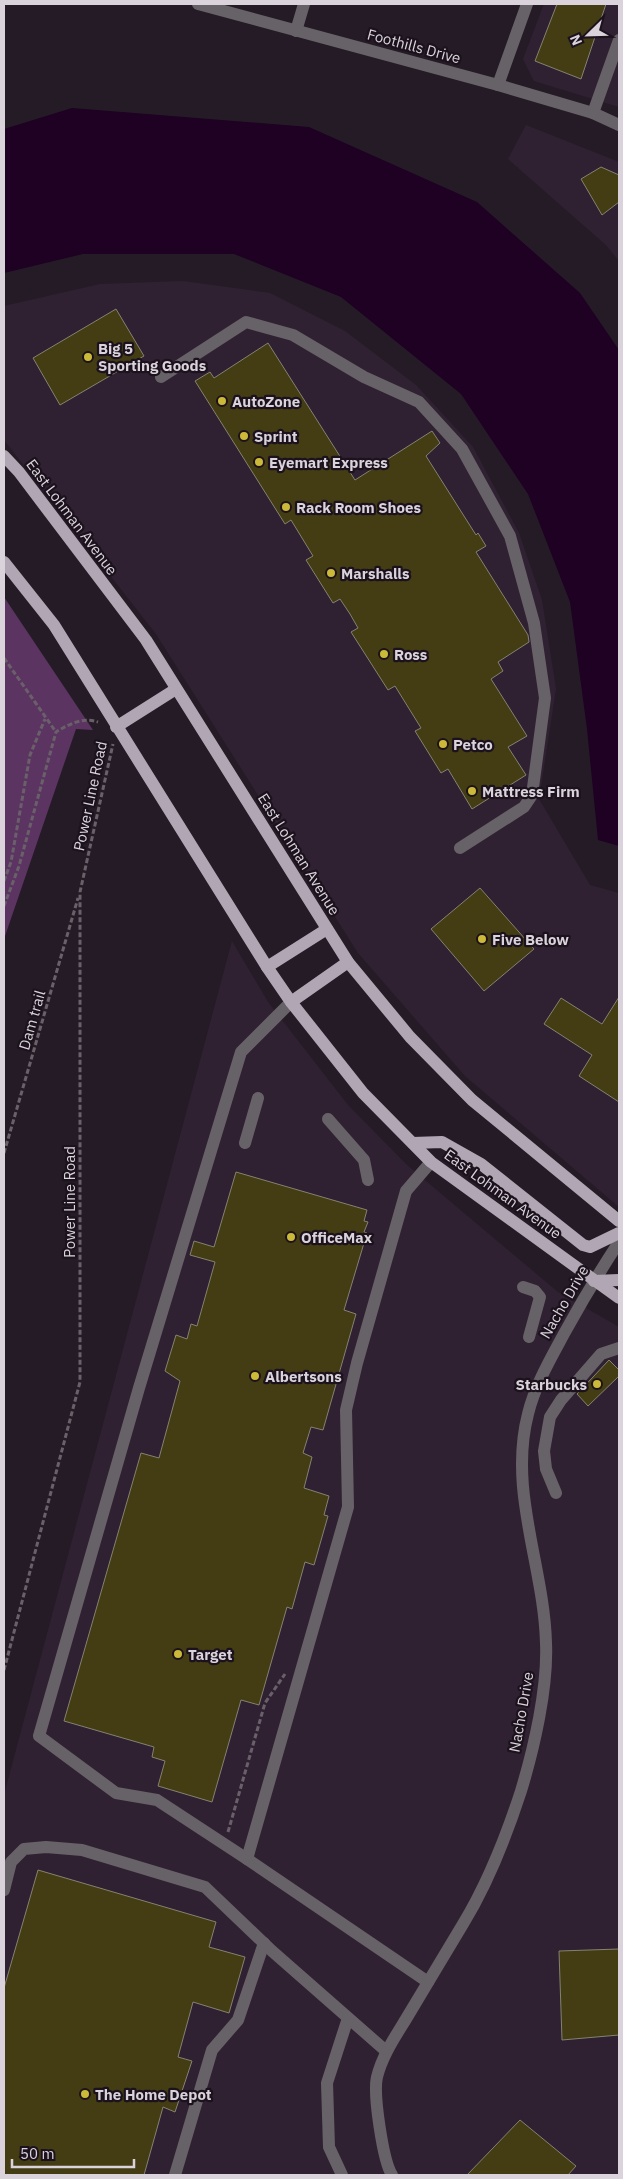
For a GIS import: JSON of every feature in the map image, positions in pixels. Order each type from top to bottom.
[{"type":"main road","name":"East Lohman Avenue","points":[[4,456],[19,472],[146,640],[348,962],[410,1037],[472,1100],[619,1221]]},
{"type":"main road","name":"East Lohman Avenue","points":[[4,562],[54,625],[267,967],[291,1002],[363,1093],[431,1162],[619,1298]]},
{"type":"main road","points":[[116,727],[176,689]]},
{"type":"main road","points":[[267,967],[327,929]]},
{"type":"main road","points":[[291,1002],[348,962]]},
{"type":"main road","points":[[413,1143],[442,1142],[482,1164],[583,1245],[590,1247],[619,1233]]},
{"type":"main road","points":[[594,1281],[619,1280]]},
{"type":"street","name":"Foothills Drive","points":[[198,4],[498,85],[593,113],[619,125]]},
{"type":"street","points":[[296,30],[304,4]]},
{"type":"street","points":[[498,85],[527,4]]},
{"type":"street","points":[[593,113],[619,40]]},
{"type":"street","points":[[161,377],[246,322],[293,335],[364,377],[419,402],[462,449],[510,536],[534,623],[545,698],[532,795],[524,807],[460,848]]},
{"type":"street","points":[[291,1002],[242,1052],[142,1378],[39,1736],[116,1793],[157,1800],[428,1982]]},
{"type":"street","points":[[245,1143],[258,1098]]},
{"type":"street","points":[[328,1119],[364,1160],[368,1180]]},
{"type":"street","points":[[247,1859],[348,1507],[346,1410],[357,1363],[406,1191],[431,1162]]},
{"type":"street","name":"Nacho Drive","points":[[387,2174],[381,2141],[376,2079],[386,2051],[464,1922],[488,1877],[521,1789],[535,1740],[546,1670],[546,1643],[541,1592],[523,1501],[522,1459],[528,1414],[546,1367],[594,1281],[619,1242]]},
{"type":"street","points":[[523,1287],[535,1291],[540,1297],[529,1337]]},
{"type":"street","points":[[556,1493],[546,1469],[544,1451],[550,1417],[561,1400],[601,1354],[619,1348]]},
{"type":"street","points":[[4,1890],[11,1862],[24,1849],[46,1847],[82,1850],[205,1887],[264,1943],[386,2051]]},
{"type":"street","points":[[175,2175],[212,2050],[238,2020],[264,1943]]},
{"type":"street","points":[[342,2175],[329,2147],[327,2083],[348,2018]]},
{"type":"path","points":[[4,658],[45,719],[56,732]]},
{"type":"path","points":[[4,881],[11,862],[30,755],[45,719]]},
{"type":"path","points":[[4,906],[19,866],[56,732],[70,723],[92,720],[116,727]]},
{"type":"path","name":"Power Line Road","points":[[4,1670],[80,1382],[80,892],[116,727]]},
{"type":"path","name":"Dam trail","points":[[4,1153],[80,892]]},
{"type":"path","points":[[225,1845],[265,1703],[286,1672]]},
{"type":"shaded area","points":[[544,4],[619,4],[619,107],[534,81],[523,59]]},
{"type":"shaded area","points":[[72,108],[309,127],[477,202],[580,293],[619,350],[619,846],[598,840],[587,729],[570,602],[528,494],[461,394],[341,297],[234,254],[83,254],[4,273],[4,129]]},
{"type":"shaded area","points":[[526,125],[619,162],[619,261],[606,245],[508,159]]},
{"type":"shaded area","points":[[183,281],[270,293],[345,331],[416,385],[473,447],[519,533],[542,600],[556,689],[539,799],[590,885],[619,893],[619,1207],[465,1076],[358,953],[156,634],[4,440],[4,306],[100,284]]},
{"type":"shaded area","points":[[4,597],[93,730],[76,729],[4,939]]},
{"type":"shaded area","points":[[232,941],[268,1002],[348,1105],[407,1165],[558,1292],[619,1327],[619,2175],[4,2175],[4,1795]]},
{"type":"building","points":[[557,4],[606,4],[581,79],[535,61]]},
{"type":"building","points":[[601,167],[619,175],[619,202],[602,215],[581,179]]},
{"type":"building","name":"Big 5 Sporting Goods","points":[[116,309],[144,356],[60,405],[33,358]]},
{"type":"building","points":[[268,343],[355,480],[432,431],[440,443],[426,456],[476,535],[478,533],[486,546],[476,552],[528,635],[529,642],[498,662],[503,671],[491,679],[527,736],[508,747],[526,775],[472,809],[448,769],[441,773],[415,731],[421,728],[395,686],[388,690],[351,632],[358,628],[350,614],[340,599],[333,603],[306,560],[313,556],[291,520],[285,524],[195,381],[210,372],[214,378]]},
{"type":"building","name":"Five Below","points":[[480,888],[534,949],[484,991],[431,929]]},
{"type":"building","points":[[619,997],[619,1102],[579,1076],[592,1055],[544,1024],[561,998],[602,1024]]},
{"type":"building","points":[[236,1172],[367,1210],[364,1221],[368,1222],[364,1232],[367,1233],[344,1310],[356,1314],[323,1430],[311,1427],[303,1453],[312,1457],[304,1488],[329,1496],[324,1515],[328,1516],[314,1565],[305,1562],[292,1609],[287,1607],[259,1705],[241,1700],[212,1802],[158,1786],[165,1761],[152,1757],[154,1747],[64,1721],[141,1453],[159,1458],[180,1381],[165,1371],[176,1335],[187,1339],[191,1324],[197,1326],[215,1262],[190,1255],[194,1241],[214,1247]]},
{"type":"building","name":"Starbucks","points":[[609,1360],[619,1370],[619,1376],[588,1406],[577,1394]]},
{"type":"building","name":"The Home Depot","points":[[38,1870],[216,1922],[209,1947],[245,1957],[229,2013],[193,2002],[178,2057],[192,2061],[175,2112],[163,2107],[144,2175],[4,2175],[4,1988]]},
{"type":"building","points":[[619,1949],[619,2035],[562,2040],[559,1951]]},
{"type":"building","points":[[520,2120],[576,2166],[568,2175],[467,2175]]},
{"type":"place","name":"Big 5 Sporting Goods","points":[[88,357]]},
{"type":"place","name":"AutoZone","points":[[222,401]]},
{"type":"place","name":"Sprint","points":[[244,436]]},
{"type":"place","name":"Eyemart Express","points":[[259,462]]},
{"type":"place","name":"Rack Room Shoes","points":[[286,507]]},
{"type":"place","name":"Marshalls","points":[[331,573]]},
{"type":"place","name":"Ross","points":[[384,654]]},
{"type":"place","name":"Petco","points":[[443,744]]},
{"type":"place","name":"Mattress Firm","points":[[472,791]]},
{"type":"place","name":"Five Below","points":[[482,939]]},
{"type":"place","name":"OfficeMax","points":[[291,1237]]},
{"type":"place","name":"Albertsons","points":[[255,1376]]},
{"type":"place","name":"Starbucks","points":[[597,1384]]},
{"type":"place","name":"Target","points":[[178,1654]]},
{"type":"place","name":"The Home Depot","points":[[85,2094]]}]
